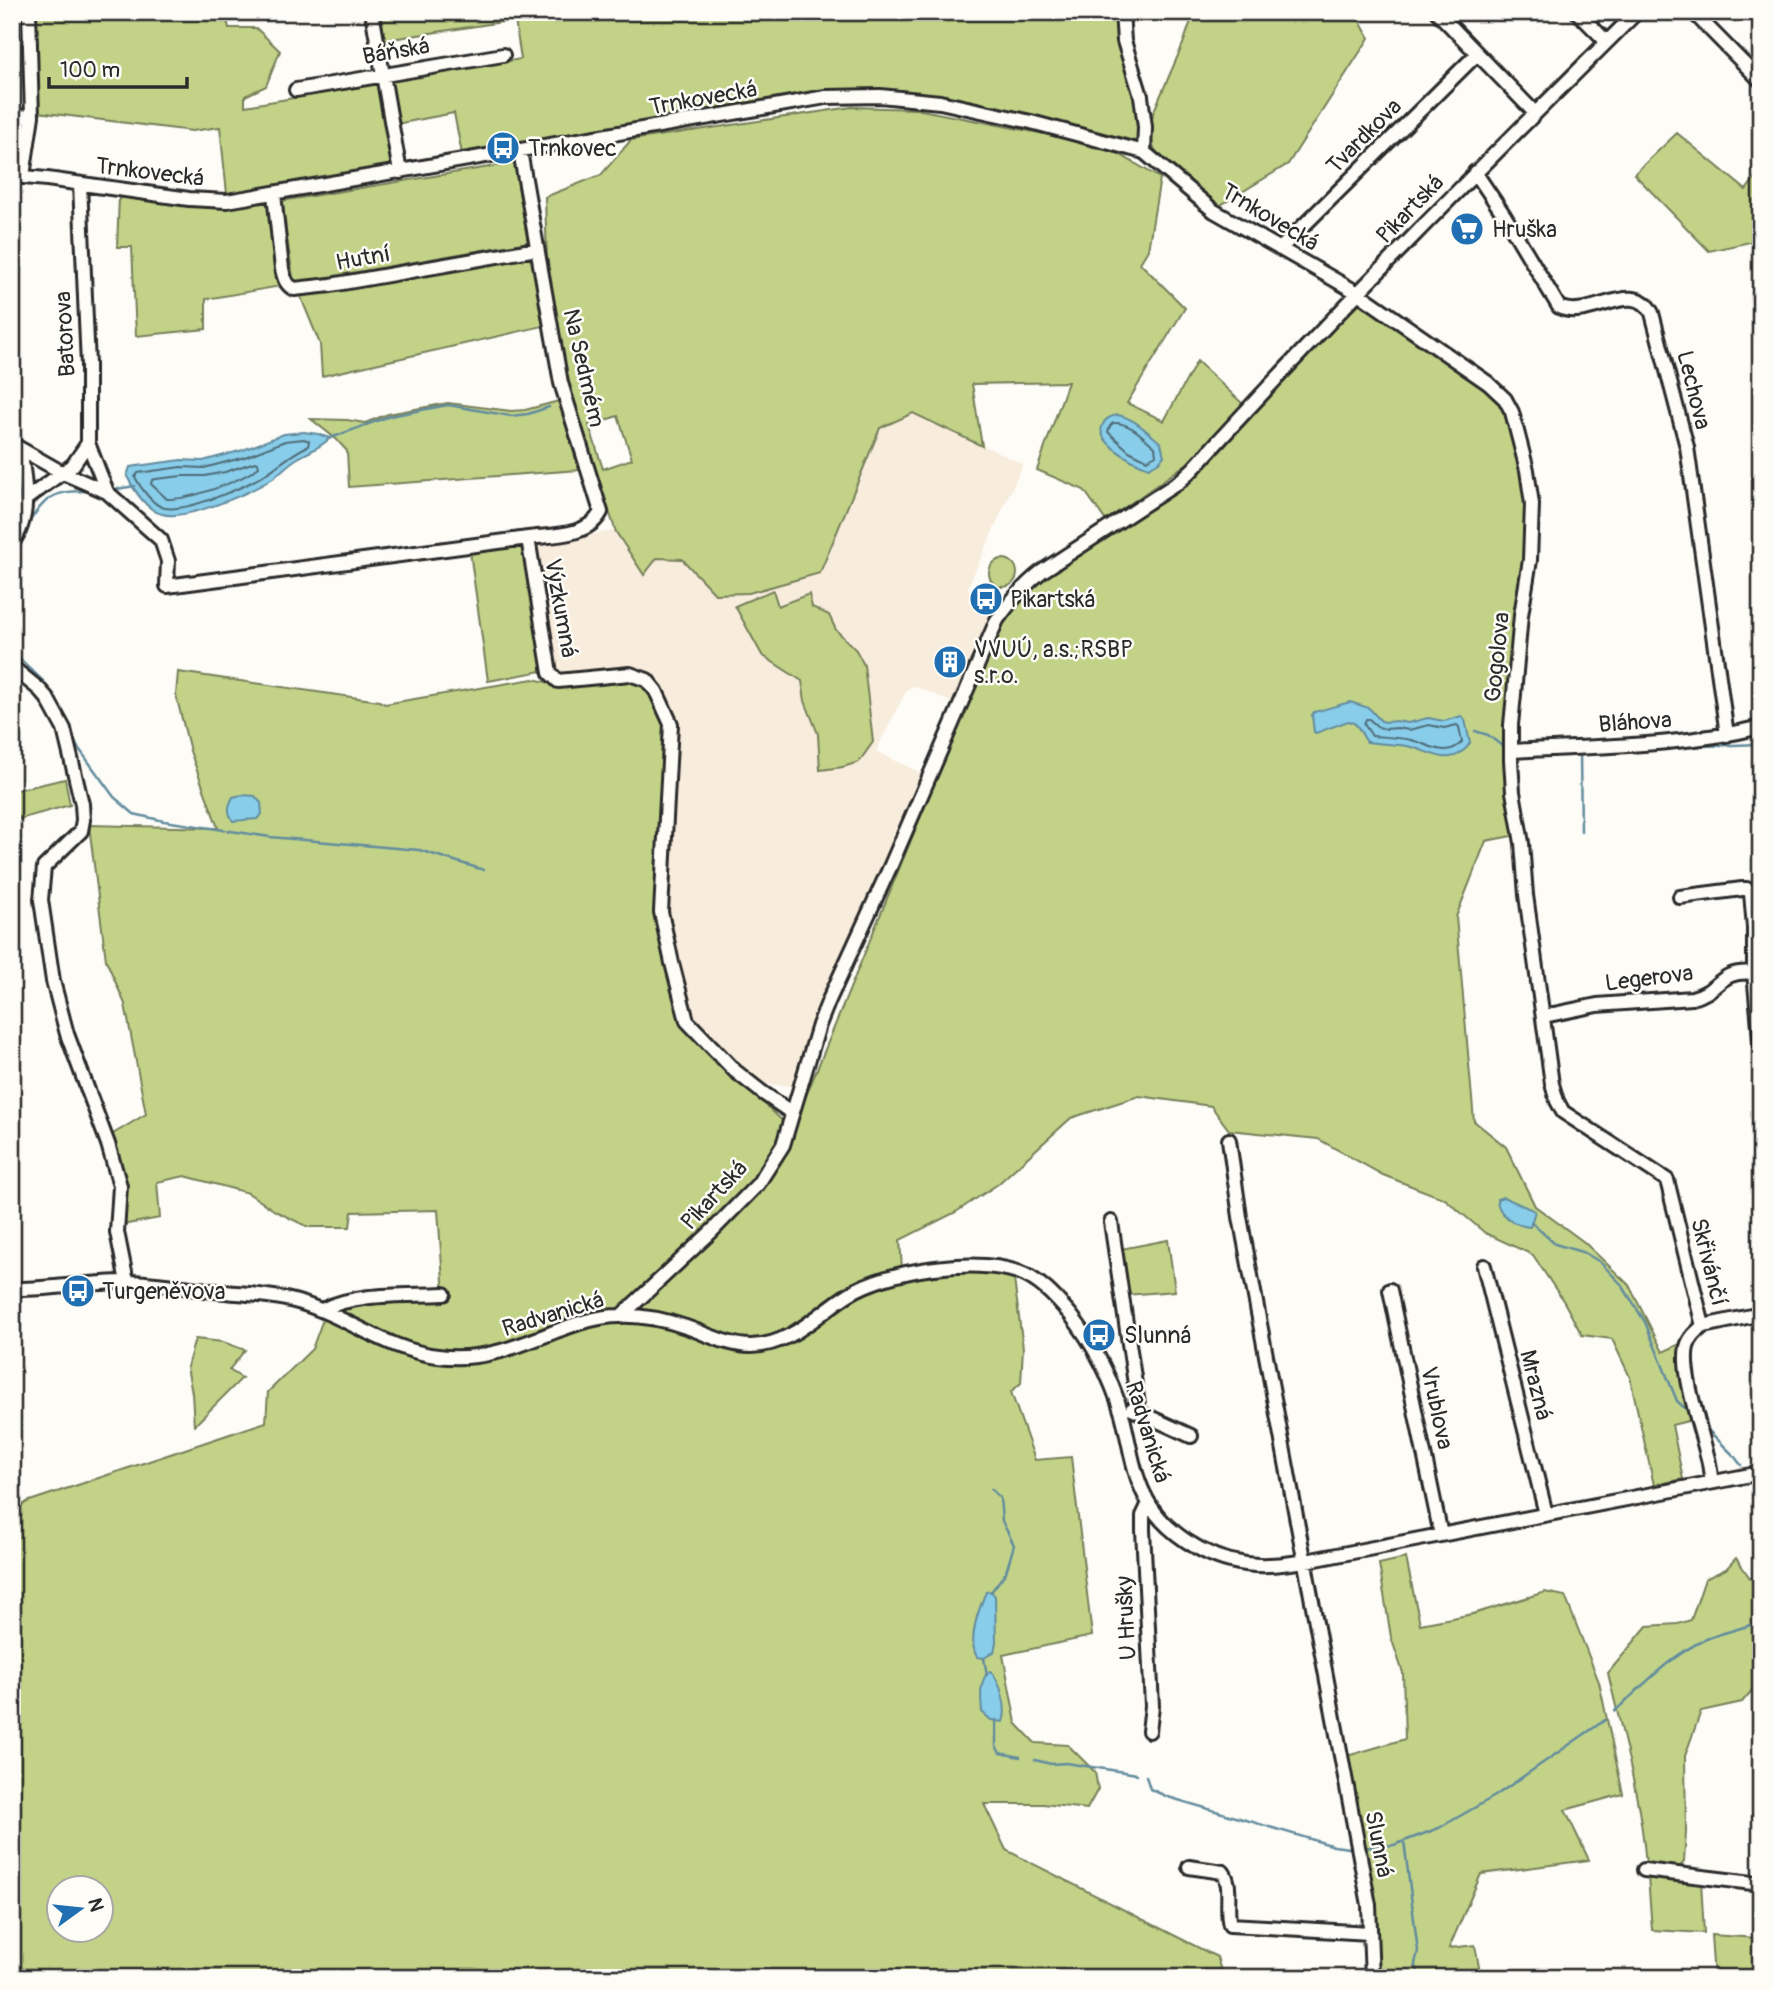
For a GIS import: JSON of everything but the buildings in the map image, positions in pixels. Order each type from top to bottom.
[{"type":"street","points":[[18,176],[32,116],[29,12]]},
{"type":"street","points":[[372,12],[401,172]]},
{"type":"street","points":[[1122,12],[1124,41],[1141,96],[1145,127],[1144,152]]},
{"type":"street","points":[[1437,12],[1535,113]]},
{"type":"street","points":[[1577,12],[1607,41]]},
{"type":"street","name":"Pikartská","points":[[621,1316],[758,1184],[783,1144],[829,1000],[891,865],[997,620],[1024,586],[1041,572],[1179,482],[1194,469],[1274,380],[1475,172],[1637,12]]},
{"type":"street","points":[[1693,12],[1761,81]]},
{"type":"street","name":"Tvardkova","points":[[1280,249],[1477,54]]},
{"type":"street","name":"Báňská","points":[[296,90],[503,55]]},
{"type":"street","name":"Trnkovecká","points":[[18,176],[206,201],[227,201],[826,97],[880,96],[940,102],[1031,122],[1144,152],[1214,211],[1358,293]]},
{"type":"street","points":[[12,117],[32,116]]},
{"type":"street","name":"Na Sedmém","points":[[520,151],[561,383],[601,512],[581,530],[528,538]]},
{"type":"street","name":"Lechova","points":[[1475,172],[1559,307],[1567,311],[1576,310],[1631,298],[1646,303],[1652,313],[1686,447],[1727,735]]},
{"type":"street","name":"Batorova","points":[[80,184],[89,365],[88,443]]},
{"type":"street","name":"Hutní","points":[[274,194],[282,268],[285,280],[294,289],[537,249]]},
{"type":"street","name":"Gogolova","points":[[1358,293],[1488,383],[1505,399],[1512,412],[1529,481],[1533,519],[1519,635],[1511,751],[1513,792],[1522,843],[1526,895],[1552,1084],[1557,1101]]},
{"type":"street","points":[[26,499],[74,465],[88,443]]},
{"type":"street","points":[[88,443],[107,492]]},
{"type":"street","points":[[12,543],[21,529],[26,499],[16,447]]},
{"type":"street","name":"Výzkumná","points":[[16,447],[62,473],[107,492],[161,540],[168,561],[167,586],[528,538],[551,673],[558,681],[630,674],[643,677],[656,691],[671,724],[661,912],[687,1021],[735,1071],[792,1113]]},
{"type":"street","points":[[12,667],[47,698],[64,729],[82,804],[81,831],[44,867],[41,900],[53,981],[67,1034],[108,1144],[120,1186],[117,1232],[127,1282]]},
{"type":"street","name":"Bláhova","points":[[1511,751],[1661,742],[1727,735],[1761,727]]},
{"type":"street","points":[[1681,897],[1742,889],[1750,891],[1753,898],[1754,974],[1761,1048]]},
{"type":"street","name":"Legerova","points":[[1544,1016],[1588,1006],[1695,997],[1733,973],[1754,974]]},
{"type":"street","name":"Skřivánčí","points":[[1557,1101],[1563,1112],[1576,1122],[1667,1180],[1703,1326],[1688,1343],[1686,1363],[1712,1482]]},
{"type":"street","name":"Slunná","points":[[1229,1140],[1240,1217],[1369,1905],[1372,1978]]},
{"type":"street","points":[[1111,1222],[1139,1411]]},
{"type":"street","name":"Mrazná","points":[[1484,1266],[1546,1514]]},
{"type":"street","name":"Radvanická","points":[[12,1289],[127,1282],[282,1298],[322,1310],[410,1350],[464,1358],[498,1353],[587,1320],[621,1316],[658,1319],[732,1344],[758,1345],[783,1339],[802,1329],[849,1294],[877,1281],[939,1268],[1005,1268],[1038,1282],[1067,1311],[1100,1359],[1119,1405],[1136,1473],[1149,1503],[1162,1520],[1179,1535],[1205,1551],[1226,1560],[1249,1564],[1306,1561],[1761,1473]]},
{"type":"street","name":"Vrublova","points":[[1390,1290],[1441,1535]]},
{"type":"street","points":[[322,1310],[355,1299],[444,1294]]},
{"type":"street","points":[[1703,1326],[1761,1314]]},
{"type":"street","points":[[1119,1405],[1139,1411],[1191,1436]]},
{"type":"street","name":"U Hrušky","points":[[1149,1503],[1143,1521],[1152,1706],[1149,1731]]},
{"type":"street","points":[[1189,1867],[1223,1871],[1228,1878],[1227,1915],[1230,1925],[1370,1934]]},
{"type":"street","points":[[1644,1870],[1761,1884]]},
{"type":"shaded area","points":[[913,413],[1023,464],[968,587],[968,601],[995,613],[955,704],[915,686],[907,689],[876,751],[923,774],[817,1011],[796,1086],[760,1084],[750,1080],[693,1021],[688,1012],[667,914],[645,673],[624,668],[561,677],[554,671],[535,544],[692,518]]},
{"type":"green space","points":[[33,12],[225,12],[229,28],[256,28],[280,51],[266,86],[245,96],[245,106],[380,84],[394,168],[227,194],[220,127],[192,131],[38,112]]},
{"type":"green space","points":[[380,12],[1118,12],[1139,120],[1137,143],[996,106],[942,95],[823,89],[462,154],[454,113],[396,124],[388,81],[521,59],[515,20],[385,40]]},
{"type":"green space","points":[[1194,12],[1355,12],[1369,38],[1288,164],[1219,206],[1158,154],[1150,133],[1153,113]]},
{"type":"green space","points":[[852,107],[916,109],[1060,137],[1117,153],[1160,178],[1148,250],[1140,263],[1185,308],[1127,403],[1164,421],[1197,361],[1244,405],[1189,462],[1106,521],[1084,490],[1037,470],[1068,382],[972,384],[982,446],[913,413],[880,428],[820,573],[749,593],[715,594],[682,559],[657,558],[644,575],[616,532],[561,366],[547,261],[545,197],[601,175],[631,140]],"holes":[[[618,416],[632,459],[603,469],[589,425]]]},
{"type":"green space","points":[[1677,133],[1746,190],[1761,170],[1761,253],[1750,242],[1709,251],[1634,174]]},
{"type":"green space","points":[[514,163],[528,242],[294,283],[281,201]]},
{"type":"green space","points":[[119,197],[208,208],[271,201],[281,286],[206,299],[206,329],[136,336],[132,247],[117,247]]},
{"type":"green space","points":[[531,255],[543,326],[322,376],[320,344],[300,295]]},
{"type":"green space","points":[[1363,300],[1501,400],[1510,419],[1529,508],[1505,736],[1509,790],[1517,835],[1486,841],[1456,917],[1474,1121],[1506,1147],[1535,1206],[1584,1242],[1629,1285],[1663,1352],[1682,1343],[1679,1364],[1692,1420],[1672,1425],[1683,1479],[1654,1485],[1630,1377],[1612,1339],[1582,1335],[1533,1255],[1485,1233],[1445,1199],[1383,1175],[1318,1139],[1229,1130],[1211,1106],[1139,1096],[1071,1118],[998,1184],[956,1212],[900,1240],[902,1269],[908,1279],[979,1271],[1014,1279],[1023,1348],[1021,1383],[1011,1392],[1035,1460],[1071,1457],[1092,1636],[1003,1655],[1016,1723],[1035,1743],[1068,1745],[1095,1772],[1098,1789],[1087,1809],[1043,1804],[984,1804],[1006,1850],[1217,1957],[1223,1978],[12,1978],[12,1513],[27,1502],[266,1422],[268,1392],[312,1349],[329,1303],[444,1295],[438,1210],[352,1212],[350,1227],[308,1227],[275,1211],[248,1193],[185,1176],[157,1182],[160,1218],[122,1225],[108,1137],[146,1114],[125,1004],[106,960],[89,825],[218,828],[190,751],[176,695],[178,672],[385,704],[533,679],[559,685],[626,678],[640,681],[652,693],[667,724],[656,911],[681,1024],[792,1130],[998,628],[1017,600],[1034,582],[1186,483],[1266,394]]},
{"type":"green space","points":[[559,401],[579,470],[349,487],[347,451],[311,419],[365,423],[388,414],[448,403],[511,411]]},
{"type":"green space","points":[[522,544],[542,671],[488,681],[470,552]]},
{"type":"green space","points":[[1003,559],[1013,563],[1017,573],[1013,583],[1003,587],[993,583],[989,573],[993,563]]},
{"type":"green space","points":[[773,590],[778,606],[809,594],[812,607],[829,615],[836,630],[856,650],[864,665],[873,742],[859,762],[820,770],[818,734],[805,701],[802,681],[762,655],[735,606]]},
{"type":"green space","points":[[65,779],[70,805],[12,821],[12,791]]},
{"type":"green space","points":[[1168,1240],[1175,1291],[1126,1295],[1121,1249]]},
{"type":"green space","points":[[195,1339],[223,1342],[245,1350],[229,1370],[242,1378],[194,1426],[187,1367]]},
{"type":"green space","points":[[1406,1558],[1420,1624],[1473,1614],[1545,1592],[1565,1596],[1599,1682],[1623,1794],[1565,1810],[1589,1860],[1481,1874],[1449,1948],[1475,1945],[1481,1978],[1375,1978],[1347,1756],[1405,1739],[1403,1673],[1391,1637],[1379,1564]]},
{"type":"green space","points":[[1736,1558],[1750,1578],[1761,1579],[1761,1680],[1742,1702],[1701,1711],[1685,1756],[1684,1862],[1676,1871],[1646,1865],[1636,1793],[1608,1673],[1647,1626],[1678,1624],[1691,1620],[1705,1579],[1726,1569]]},
{"type":"green space","points":[[1648,1876],[1701,1881],[1704,1933],[1652,1930]]},
{"type":"green space","points":[[1711,1935],[1758,1938],[1761,1978],[1714,1978]]},
{"type":"water","points":[[1117,415],[1135,422],[1161,443],[1164,456],[1159,462],[1149,468],[1134,462],[1109,445],[1102,431],[1103,424],[1108,418]]},
{"type":"water","points":[[304,432],[330,438],[263,484],[219,504],[187,513],[162,514],[151,509],[141,499],[127,476],[130,467],[181,460],[203,461],[243,450],[284,434]]},
{"type":"water","points":[[1350,702],[1369,708],[1381,721],[1387,722],[1408,723],[1428,718],[1444,721],[1462,716],[1470,743],[1463,751],[1448,757],[1407,746],[1367,742],[1357,726],[1348,721],[1314,732],[1314,712]]},
{"type":"water","points":[[255,796],[261,803],[262,814],[257,819],[233,821],[229,812],[230,803],[233,797]]},
{"type":"water","points":[[1503,1197],[1535,1211],[1530,1227],[1513,1222],[1503,1214],[1497,1199]]},
{"type":"water","points":[[991,1591],[995,1596],[994,1652],[984,1658],[977,1657],[973,1642],[975,1624],[986,1592]]},
{"type":"water","points":[[990,1671],[1002,1695],[1005,1710],[1003,1722],[991,1720],[982,1712],[982,1687],[984,1678]]},
{"type":"waterway","points":[[328,439],[390,416],[448,405],[511,416],[549,407]]},
{"type":"waterway","points":[[111,490],[135,486]]},
{"type":"waterway","points":[[27,525],[53,496],[90,491]]},
{"type":"waterway","points":[[12,643],[19,658],[45,683],[50,693]]},
{"type":"waterway","points":[[1475,731],[1488,735],[1502,746]]},
{"type":"waterway","points":[[71,733],[77,746],[114,797],[134,814],[270,837],[419,850],[484,870]]},
{"type":"waterway","points":[[1675,747],[1761,744]]},
{"type":"waterway","points":[[1580,753],[1581,831]]},
{"type":"waterway","points":[[1515,757],[1543,755]]},
{"type":"waterway","points":[[1531,1222],[1555,1244],[1585,1253],[1600,1262],[1622,1285],[1645,1322],[1677,1401],[1689,1412]]},
{"type":"waterway","points":[[1706,1428],[1741,1465]]},
{"type":"waterway","points":[[1753,1483],[1761,1492]]},
{"type":"waterway","points":[[991,1489],[1000,1498],[1002,1521],[1014,1545],[1006,1572],[991,1592]]},
{"type":"waterway","points":[[1615,1711],[1680,1654],[1711,1637],[1761,1621]]},
{"type":"waterway","points":[[984,1658],[987,1675]]},
{"type":"waterway","points":[[996,1720],[996,1746],[1000,1753],[1020,1757]]},
{"type":"waterway","points":[[1362,1848],[1394,1845],[1439,1828],[1495,1796],[1605,1720]]},
{"type":"waterway","points":[[1035,1760],[1137,1774]]},
{"type":"waterway","points":[[1146,1776],[1150,1789],[1168,1797],[1334,1846],[1356,1849]]},
{"type":"waterway","points":[[1404,1841],[1418,1951],[1415,1964],[1421,1978]]},
{"type":"place","name":"Trnkovec","points":[[503,148]]},
{"type":"place","name":"Hruška","points":[[1467,229]]},
{"type":"place","name":"Pikartská","points":[[986,599]]},
{"type":"place","name":"VVUÚ, a.s.;RSBP s.r.o.","points":[[950,662]]},
{"type":"place","name":"Turgeněvova","points":[[78,1291]]},
{"type":"place","name":"Slunná","points":[[1099,1335]]}]
